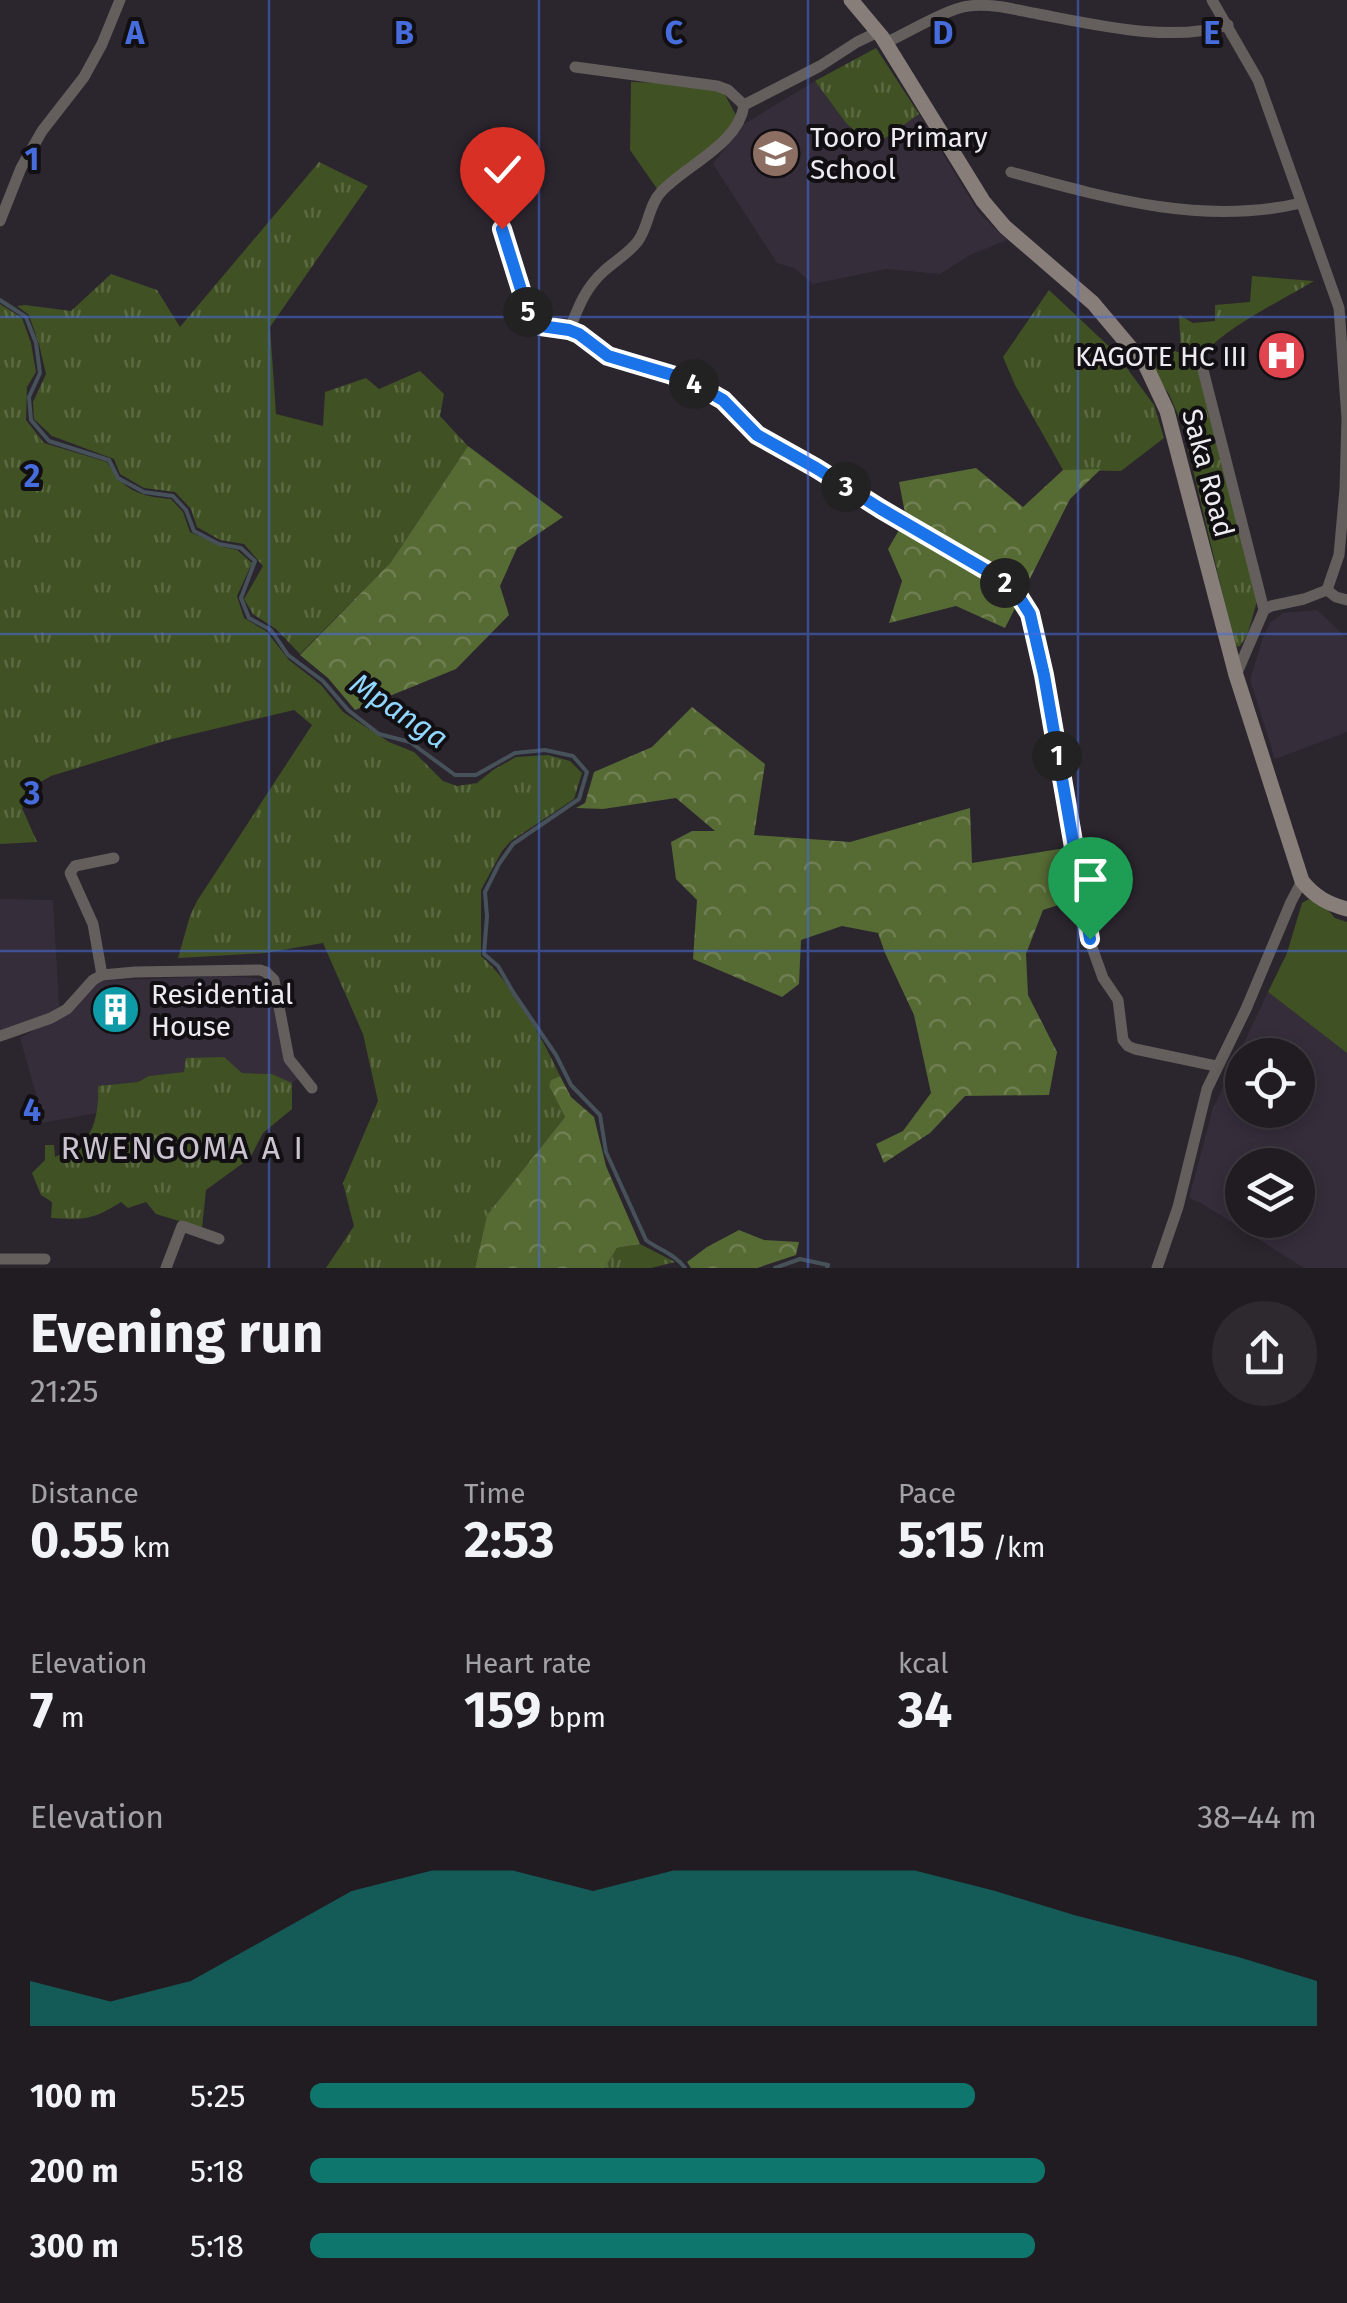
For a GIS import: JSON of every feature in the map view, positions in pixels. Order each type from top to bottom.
[{"type":"main road","name":"Saka Road","points":[[851,0],[882,38],[983,201],[1005,227],[1093,303],[1146,366],[1167,411],[1236,675],[1302,881]]},
{"type":"main road","points":[[1302,881],[1321,900],[1347,909]]},
{"type":"street","points":[[0,221],[21,168],[42,131],[84,78],[120,0]]},
{"type":"street","points":[[1212,0],[1258,80],[1300,203],[1343,303],[1346,488],[1338,555],[1327,590],[1264,610],[1236,675]]},
{"type":"street","points":[[744,106],[857,42],[882,38],[968,6],[1168,32],[1207,32],[1228,25]]},
{"type":"street","points":[[575,67],[717,86],[728,90],[744,106]]},
{"type":"street","points":[[569,330],[590,286],[640,239],[658,194],[726,140],[741,120],[744,106]]},
{"type":"street","points":[[1012,172],[1150,206],[1234,213],[1300,203]]},
{"type":"street","points":[[502,229],[528,312],[536,321],[547,328],[579,334],[608,356],[672,375],[723,400],[757,435],[996,576],[1018,595],[1030,614],[1044,675],[1090,939],[1103,978],[1118,1000],[1124,1040],[1135,1048],[1216,1066]]},
{"type":"street","points":[[1200,358],[1264,610]]},
{"type":"street","points":[[1327,590],[1347,600]]},
{"type":"street","points":[[102,975],[93,924],[70,873],[75,866],[114,858]]},
{"type":"street","points":[[1157,1268],[1178,1207],[1216,1066],[1246,1009],[1302,881]]},
{"type":"street","points":[[0,1036],[51,1018],[102,975],[237,969],[266,972],[274,980],[279,998],[289,1059],[312,1088]]},
{"type":"street","points":[[166,1268],[182,1226],[220,1239]]},
{"type":"street","points":[[0,1259],[45,1259]]},
{"type":"shaded area","points":[[815,81],[846,123],[873,147],[919,114],[979,213],[1007,240],[970,255],[940,274],[886,269],[813,284],[794,268],[777,263],[713,164],[744,124]]},
{"type":"shaded area","points":[[1317,610],[1347,638],[1347,732],[1275,759],[1250,680],[1270,623],[1283,613]]},
{"type":"shaded area","points":[[0,899],[53,900],[59,1005],[57,1011],[19,1036],[0,1039]]},
{"type":"shaded area","points":[[225,976],[271,983],[283,1030],[301,1076],[292,1083],[272,1074],[242,1073],[186,1058],[185,1072],[99,1086],[97,1113],[36,1124],[41,1112],[20,1038],[77,1007],[95,981]]},
{"type":"shaded area","points":[[1268,992],[1347,1053],[1347,1268],[1304,1268],[1256,1238],[1315,1238],[1315,1148],[1225,1148],[1225,1218],[1189,1198],[1213,1108],[1225,1083],[1225,1128],[1315,1128],[1315,1038],[1246,1038]]},
{"type":"green space","points":[[876,48],[919,114],[873,147],[846,123],[815,81]]},
{"type":"green space","points":[[631,82],[723,91],[738,119],[707,159],[660,193],[630,150]]},
{"type":"green space","points":[[319,162],[368,186],[270,327],[276,414],[323,426],[325,392],[366,378],[379,389],[420,371],[444,394],[440,416],[468,446],[391,562],[300,654],[276,629],[253,614],[244,599],[263,566],[244,544],[220,540],[197,527],[191,509],[175,492],[144,488],[120,474],[114,459],[52,436],[34,419],[33,402],[46,374],[29,315],[17,306],[71,311],[111,274],[157,290],[180,327]]},
{"type":"green space","points":[[1252,276],[1314,281],[1237,326],[1202,357],[1257,601],[1247,636],[1239,647],[1235,645],[1182,424],[1169,394],[1148,365],[1163,347],[1181,353],[1179,315],[1193,323],[1215,321],[1215,305],[1250,302]]},
{"type":"green space","points":[[1049,290],[1115,352],[1154,405],[1164,438],[1121,471],[1063,470],[1003,357]]},
{"type":"green space","points":[[0,304],[22,318],[31,343],[36,372],[27,387],[26,420],[44,443],[107,462],[133,490],[171,499],[183,512],[190,532],[237,550],[252,563],[237,596],[244,618],[266,631],[289,660],[321,685],[343,712],[389,742],[414,752],[443,781],[457,786],[477,783],[516,757],[548,755],[570,761],[582,773],[574,799],[511,841],[481,890],[481,956],[515,995],[545,1046],[560,1076],[551,1080],[549,1086],[565,1117],[487,1215],[475,1268],[326,1268],[354,1226],[343,1183],[378,1101],[363,1034],[323,943],[265,953],[178,958],[197,901],[312,725],[294,710],[168,740],[51,776],[30,788],[22,808],[37,842],[0,844]]},
{"type":"green space","points":[[468,446],[563,517],[517,548],[500,586],[509,615],[456,669],[355,710],[328,678],[300,655],[391,562]]},
{"type":"green space","points":[[976,468],[1023,507],[1063,470],[1101,469],[1070,499],[1005,628],[956,606],[889,623],[902,581],[888,549],[906,518],[899,482]]},
{"type":"green space","points":[[692,707],[765,764],[754,835],[850,842],[970,808],[972,863],[1084,845],[1094,893],[1043,910],[1026,954],[1028,995],[1057,1052],[1049,1095],[965,1096],[930,1133],[884,1163],[876,1144],[903,1131],[931,1093],[914,1015],[878,933],[842,926],[801,940],[799,984],[782,997],[693,959],[697,900],[676,879],[671,842],[692,831],[715,831],[676,798],[603,809],[576,808],[585,803],[594,772],[652,747]]},
{"type":"green space","points":[[1309,899],[1347,922],[1347,1053],[1268,992],[1287,953],[1302,903]]},
{"type":"green space","points":[[224,1057],[242,1073],[272,1074],[292,1083],[292,1109],[263,1133],[250,1158],[206,1190],[202,1228],[156,1214],[146,1202],[128,1208],[121,1202],[88,1218],[51,1218],[52,1202],[41,1195],[32,1173],[45,1160],[45,1145],[54,1145],[55,1157],[76,1148],[89,1135],[95,1119],[98,1086],[184,1072],[186,1058]]},
{"type":"green space","points":[[560,1076],[571,1097],[594,1117],[606,1166],[640,1244],[617,1248],[605,1268],[475,1268],[487,1215],[565,1117],[549,1086],[551,1080]]},
{"type":"green space","points":[[739,1230],[764,1240],[799,1242],[796,1255],[757,1268],[691,1268],[687,1262]]},
{"type":"green space","points":[[640,1244],[675,1262],[651,1268],[605,1268],[617,1248]]},
{"type":"waterway","name":"Mpanga","points":[[0,300],[26,317],[36,343],[40,373],[29,397],[31,420],[49,441],[109,460],[118,478],[144,492],[173,496],[186,510],[194,531],[219,544],[241,548],[255,561],[241,598],[249,618],[271,630],[288,655],[323,681],[348,710],[379,734],[410,742],[455,775],[476,775],[515,753],[545,750],[573,756],[587,772],[579,799],[513,844],[499,864],[485,892],[484,954],[498,966],[571,1085],[600,1115],[606,1152],[646,1240],[685,1268]]},
{"type":"waterway","name":"Mpanga","points":[[775,1268],[800,1259],[828,1265],[827,1268]]},
{"type":"place","name":"Tooro Primary School","points":[[775,153]]},
{"type":"place","name":"KAGOTE HC III","points":[[1282,356]]},
{"type":"place","name":"Residential House","points":[[116,1010]]},
{"type":"district","name":"RWENGOMA A I","points":[[183,1148]]},
{"type":"route","points":[[502,229],[528,312],[541,326],[569,330],[608,356],[700,387],[723,400],[757,435],[996,576],[1018,595],[1030,614],[1044,675],[1090,939]]}]
